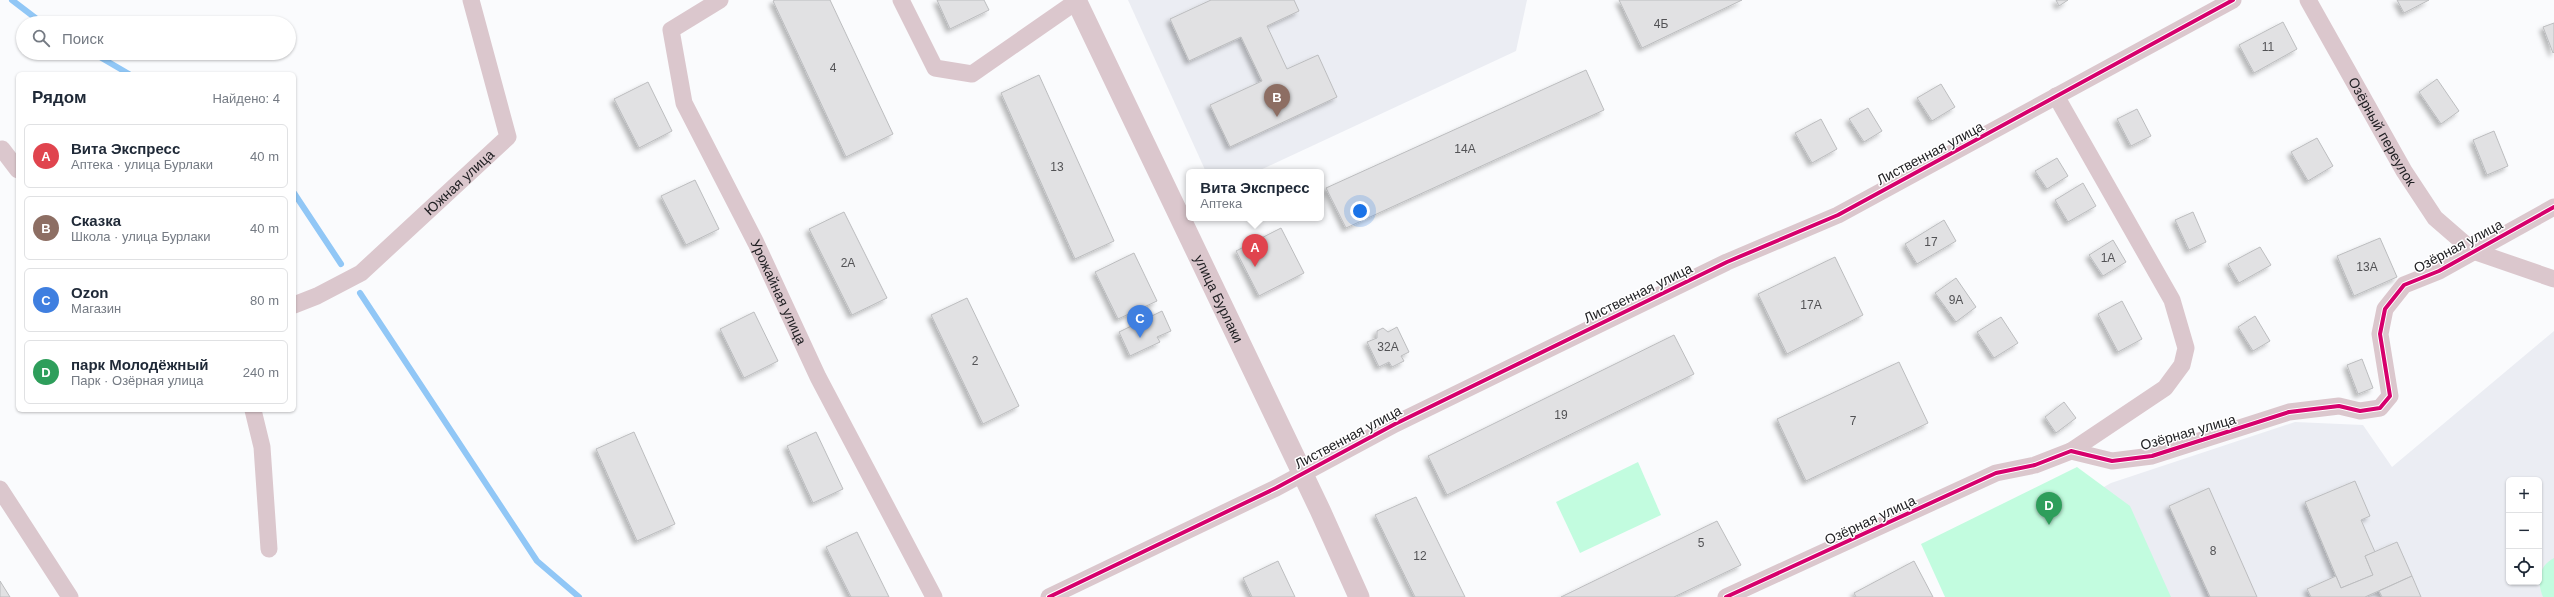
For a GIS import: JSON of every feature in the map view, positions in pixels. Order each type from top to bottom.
[{"type":"street","name":"Южная улица","points":[[296,304],[317,296],[361,273],[508,137],[471,0]]},
{"type":"street","name":"Урожайная улица","points":[[720,0],[671,30],[684,103],[756,243],[818,377],[934,597]]},
{"type":"street","points":[[901,0],[935,68],[972,74],[1077,0]]},
{"type":"street","name":"улица Бурлаки","points":[[1077,0],[1302,473],[1359,597]]},
{"type":"street","name":"Лиственная улица","points":[[1048,597],[1302,473],[1395,424],[1727,262],[1838,214],[2233,0]]},
{"type":"street","name":"Озёрный переулок","points":[[2308,0],[2404,171],[2431,212],[2472,251]]},
{"type":"street","name":"Озёрная улица","points":[[1726,597],[1996,473],[2035,465],[2072,451],[2165,388],[2182,364],[2186,348],[2172,300],[2056,96]]},
{"type":"street","points":[[2,149],[16,167]]},
{"type":"street","name":"Озёрная улица","points":[[2072,451],[2112,461],[2138,458],[2152,456],[2289,412],[2339,406],[2360,410],[2380,408],[2390,396],[2380,334],[2385,309],[2404,285],[2439,271],[2472,251],[2554,207]]},
{"type":"street","points":[[2472,251],[2554,279]]},
{"type":"street","points":[[253,412],[262,447],[269,549]]},
{"type":"street","points":[[0,489],[70,597]]},
{"type":"shaded area","points":[[1128,0],[1527,0],[1516,51],[1262,169],[1205,169]]},
{"type":"shaded area","points":[[2554,331],[2554,597],[2142,597],[2097,491],[2111,483],[2295,422],[2363,425],[2392,467]]},
{"type":"green space","points":[[1638,462],[1661,515],[1580,553],[1556,502]]},
{"type":"green space","points":[[2077,467],[2130,506],[2171,597],[1945,597],[1921,544]]},
{"type":"green space","points":[[2554,558],[2554,597],[2543,597],[2540,586],[2542,585],[2542,570],[2549,561]]},
{"type":"building","points":[[830,0],[893,134],[846,157],[773,1]]},
{"type":"building","points":[[937,0],[984,0],[989,10],[950,29]]},
{"type":"building","points":[[1211,0],[1294,0],[1299,11],[1267,26],[1287,69],[1318,55],[1337,97],[1230,147],[1210,105],[1262,81],[1241,37],[1189,61],[1170,19]]},
{"type":"building","points":[[1619,0],[1742,0],[1642,48]]},
{"type":"building","points":[[2056,0],[2068,0],[2059,6]]},
{"type":"building","points":[[2397,0],[2429,0],[2404,13]]},
{"type":"building","points":[[2283,22],[2297,49],[2254,73],[2239,45]]},
{"type":"building","points":[[2554,23],[2554,52],[2553,53],[2543,27]]},
{"type":"building","points":[[1586,70],[1604,110],[1346,228],[1326,188]]},
{"type":"building","points":[[1039,75],[1114,241],[1075,259],[1001,93]]},
{"type":"building","points":[[2437,79],[2459,111],[2441,124],[2419,92]]},
{"type":"building","points":[[648,82],[672,131],[639,148],[614,99]]},
{"type":"building","points":[[1941,84],[1955,107],[1932,121],[1917,98]]},
{"type":"building","points":[[1868,108],[1882,131],[1864,142],[1849,119]]},
{"type":"building","points":[[2137,109],[2151,136],[2131,146],[2117,119]]},
{"type":"building","points":[[1821,119],[1837,149],[1812,163],[1795,133]]},
{"type":"building","points":[[2494,131],[2508,166],[2487,175],[2473,140]]},
{"type":"building","points":[[2317,138],[2333,166],[2308,181],[2291,152]]},
{"type":"building","points":[[2057,158],[2068,176],[2047,189],[2035,171]]},
{"type":"building","points":[[695,180],[719,229],[686,245],[661,196]]},
{"type":"building","points":[[2083,183],[2096,206],[2068,222],[2055,200]]},
{"type":"building","points":[[844,212],[887,298],[852,315],[809,229]]},
{"type":"building","points":[[2193,212],[2206,242],[2189,250],[2175,220]]},
{"type":"building","points":[[1944,220],[1956,241],[1917,264],[1905,244]]},
{"type":"building","points":[[1281,228],[1304,273],[1259,296],[1236,251]]},
{"type":"building","points":[[2380,238],[2397,277],[2354,296],[2337,256]]},
{"type":"building","points":[[2113,240],[2126,262],[2103,276],[2089,255]]},
{"type":"building","points":[[2260,247],[2271,265],[2239,283],[2228,264]]},
{"type":"building","points":[[1134,253],[1157,301],[1118,319],[1095,272]]},
{"type":"building","points":[[1835,257],[1863,315],[1787,354],[1758,294]]},
{"type":"building","points":[[1956,278],[1976,307],[1956,322],[1935,293]]},
{"type":"building","points":[[967,298],[1019,406],[983,424],[931,315]]},
{"type":"building","points":[[2122,301],[2142,339],[2118,352],[2098,314]]},
{"type":"building","points":[[1162,311],[1171,331],[1157,337],[1160,342],[1130,356],[1119,332]]},
{"type":"building","points":[[754,312],[778,361],[744,378],[720,329]]},
{"type":"building","points":[[2255,316],[2270,341],[2253,351],[2238,327]]},
{"type":"building","points":[[2001,317],[2018,343],[1994,358],[1977,332]]},
{"type":"building","points":[[1397,327],[1409,352],[1401,356],[1404,361],[1392,367],[1389,362],[1379,367],[1367,342],[1377,338],[1377,331],[1383,328],[1388,332]]},
{"type":"building","points":[[1674,335],[1694,374],[1447,495],[1428,456]]},
{"type":"building","points":[[2362,359],[2373,388],[2358,394],[2347,365]]},
{"type":"building","points":[[1899,362],[1928,423],[1806,481],[1777,419]]},
{"type":"building","points":[[2064,402],[2076,418],[2056,433],[2045,417]]},
{"type":"building","points":[[634,432],[675,524],[637,541],[596,449]]},
{"type":"building","points":[[816,432],[843,489],[813,503],[787,446]]},
{"type":"building","points":[[2355,481],[2370,516],[2361,520],[2375,552],[2365,556],[2373,575],[2341,588],[2305,502]]},
{"type":"building","points":[[2209,488],[2257,597],[2210,597],[2169,506]]},
{"type":"building","points":[[1416,497],[1465,597],[1415,597],[1375,515]]},
{"type":"building","points":[[1717,521],[1741,565],[1674,597],[1561,597]]},
{"type":"building","points":[[857,532],[889,597],[851,597],[826,547]]},
{"type":"building","points":[[2397,542],[2412,576],[2365,597],[2311,597],[2307,589],[2336,576],[2341,588],[2373,575],[2365,556]]},
{"type":"building","points":[[1278,561],[1295,597],[1252,597],[1243,578]]},
{"type":"building","points":[[1914,561],[1933,597],[1856,597],[1854,593]]},
{"type":"building","points":[[2412,576],[2421,597],[2382,597],[2379,591]]},
{"type":"building","points":[[0,581],[10,597],[0,597]]},
{"type":"waterway","points":[[12,0],[33,16]]},
{"type":"waterway","points":[[105,60],[126,72]]},
{"type":"waterway","points":[[296,196],[341,264]]},
{"type":"waterway","points":[[360,293],[537,561],[579,597]]},
{"type":"cycle path","points":[[1049,597],[1276,488],[1395,424],[1727,262],[1838,215],[2233,0]]},
{"type":"cycle path","points":[[1726,597],[1996,473],[2035,465],[2071,451],[2112,461],[2152,456],[2289,412],[2339,406],[2360,411],[2380,408],[2390,396],[2380,334],[2385,309],[2404,285],[2439,271],[2554,207]]},
{"type":"place","name":"Сказка","points":[[1277,117]]},
{"type":"place","name":"Вита Экспресс","points":[[1255,267]]},
{"type":"place","name":"Ozon","points":[[1140,338]]},
{"type":"place","name":"парк Молодёжный","points":[[2049,525]]}]
